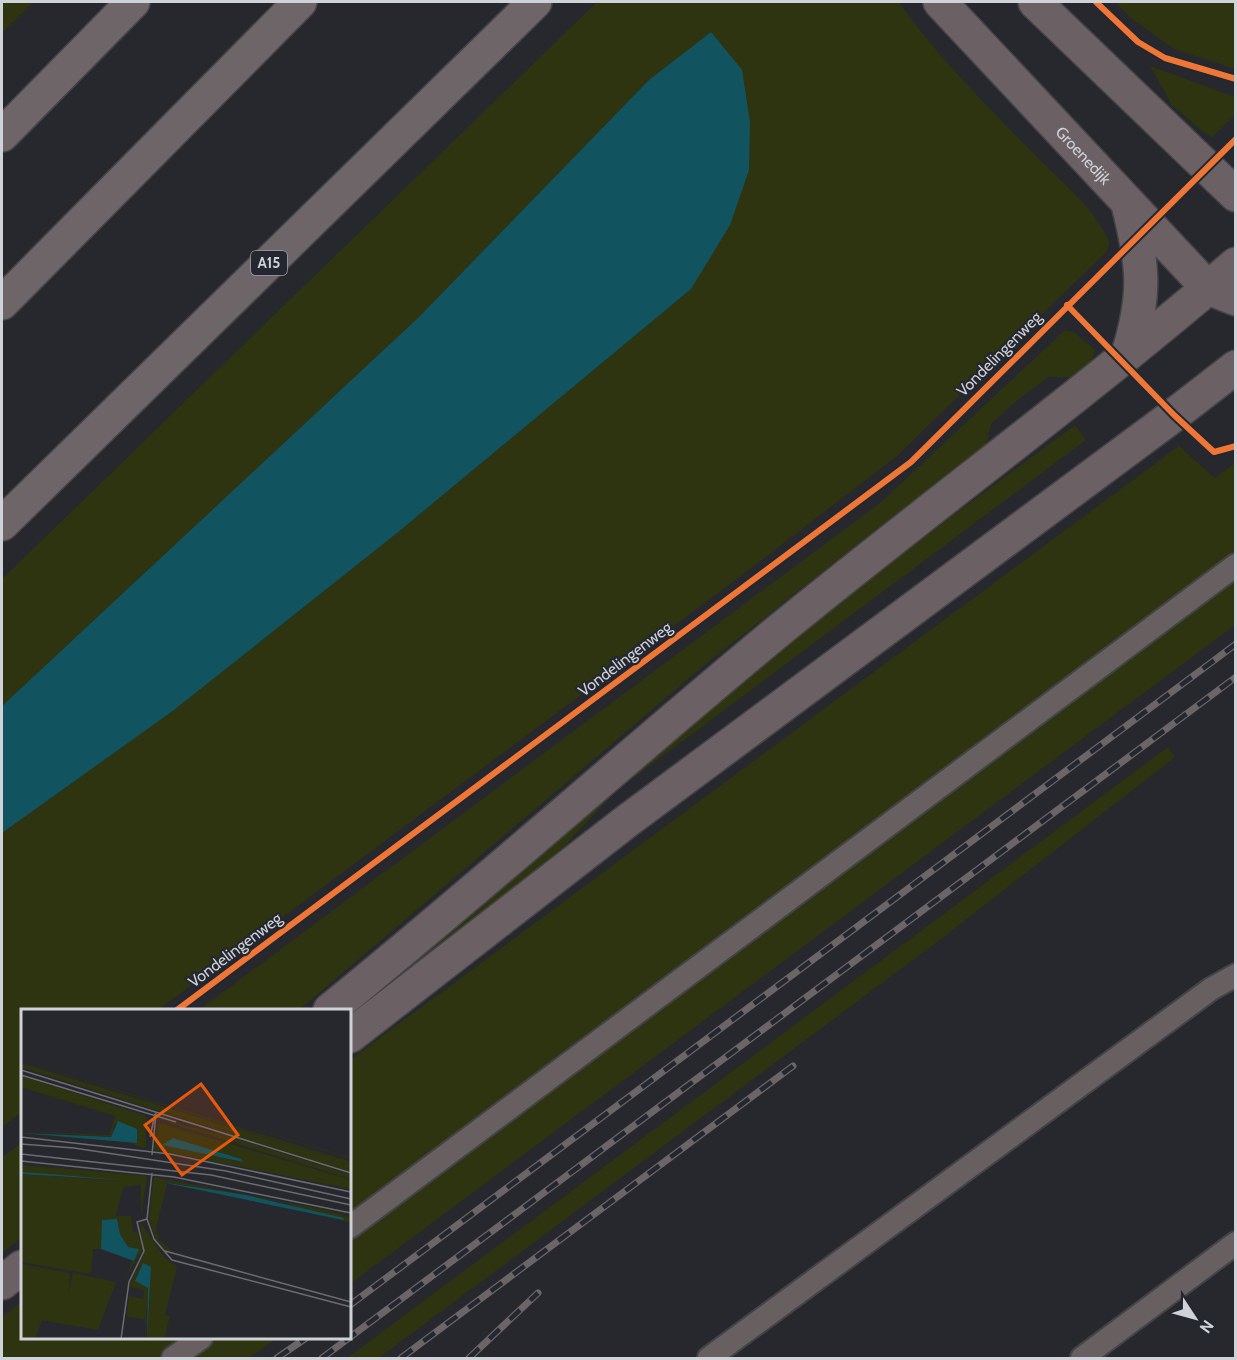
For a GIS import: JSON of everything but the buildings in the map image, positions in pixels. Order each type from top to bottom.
[{"type":"highway","points":[[2,135],[133,2]]},
{"type":"highway","points":[[2,303],[300,2]]},
{"type":"highway","name":"A15","points":[[2,524],[535,2]]},
{"type":"main road","name":"Groenedijk","points":[[940,2],[1128,202],[1222,293]]},
{"type":"main road","points":[[1035,2],[1236,195]]},
{"type":"main road","points":[[1128,202],[1142,274],[1137,326],[1128,354]]},
{"type":"main road","points":[[332,1009],[431,928],[772,637],[1128,354],[1222,293],[1236,264]]},
{"type":"main road","points":[[351,1035],[627,821],[1236,367]]},
{"type":"main road","points":[[2,1283],[21,1268]]},
{"type":"lane","points":[[351,1226],[1236,565]]},
{"type":"lane","points":[[709,1359],[1211,989],[1236,975]]},
{"type":"lane","points":[[1082,1359],[1236,1243]]},
{"type":"lane","points":[[173,1359],[200,1339]]},
{"type":"green space","points":[[2,2],[33,2],[2,33]]},
{"type":"green space","points":[[597,2],[899,2],[964,82],[1087,207],[1110,243],[1107,251],[897,456],[742,575],[159,1009],[21,1009],[21,1113],[2,1127],[2,833],[174,710],[397,533],[691,289],[712,32],[649,80],[419,317],[2,706],[2,579]]},
{"type":"green space","points":[[1115,2],[1235,2],[1235,69],[1174,49],[1132,19]]},
{"type":"green space","points":[[1150,66],[1235,97],[1235,114],[1212,137],[1172,105]]},
{"type":"green space","points":[[1065,330],[1075,333],[1095,350],[1091,362],[1077,377],[1048,377],[1014,403],[991,424],[985,450],[891,518],[708,662],[300,1009],[200,1009],[880,503]]},
{"type":"green space","points":[[1075,425],[1086,440],[617,790],[553,858],[414,971],[404,961],[861,584]]},
{"type":"green space","points":[[1179,446],[1215,478],[1235,463],[1235,551],[351,1214],[351,1059]]},
{"type":"green space","points":[[1235,578],[1235,625],[351,1283],[351,1237]]},
{"type":"green space","points":[[1168,747],[1175,757],[941,939],[379,1358],[347,1358]]},
{"type":"green space","points":[[21,1143],[21,1238],[2,1253],[2,1158]]},
{"type":"green space","points":[[21,1303],[21,1339],[185,1339],[158,1358],[2,1358],[2,1317]]},
{"type":"green space","points":[[215,1339],[276,1339],[249,1358],[188,1358]]},
{"type":"water","points":[[711,32],[742,70],[750,122],[749,170],[730,225],[691,289],[397,533],[174,710],[2,833],[2,706],[419,317],[649,80]]},
{"type":"railway","points":[[351,1304],[1236,644]]},
{"type":"railway","points":[[351,1336],[1236,677]]},
{"type":"railway","points":[[401,1358],[793,1066]]},
{"type":"railway","points":[[469,1358],[538,1293]]},
{"type":"railway","points":[[277,1358],[305,1339]]},
{"type":"railway","points":[[322,1358],[348,1339]]},
{"type":"cycle path","points":[[1096,2],[1138,42],[1165,58],[1236,79]]},
{"type":"cycle path","name":"Vondelingenweg","points":[[178,1009],[911,462],[1236,139]]},
{"type":"cycle path","points":[[1067,305],[1174,415],[1214,452],[1236,446]]}]
